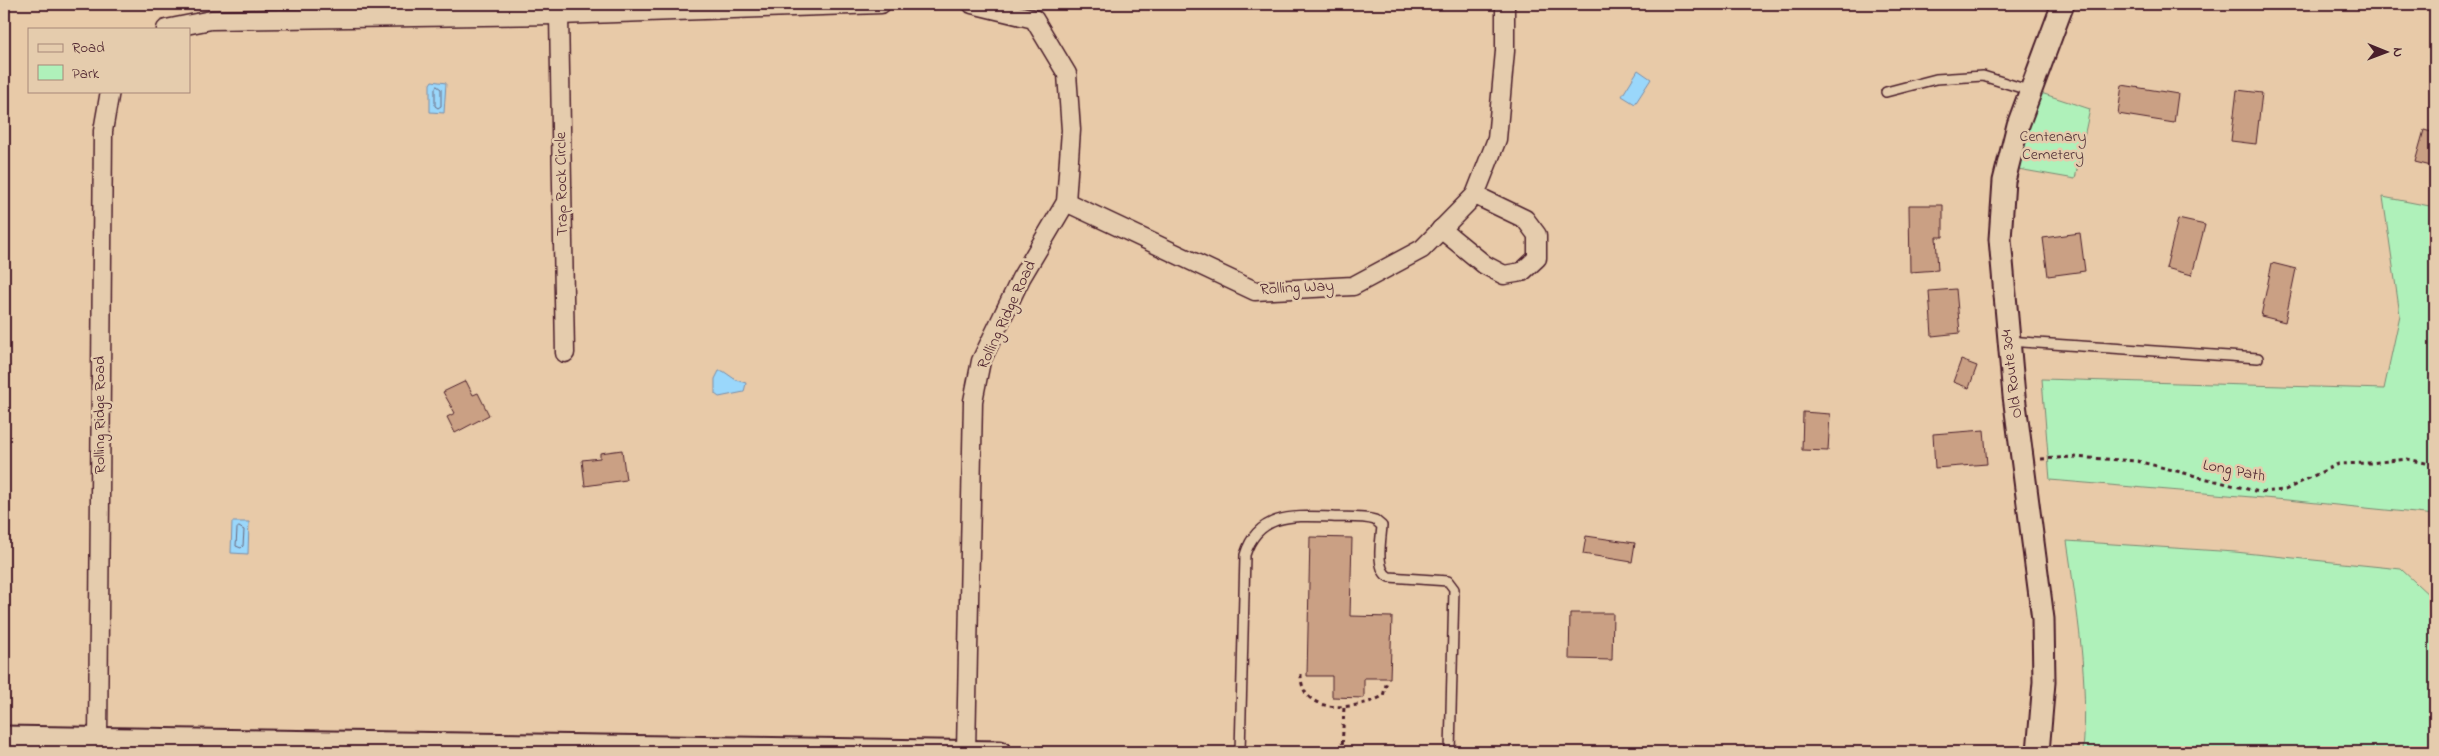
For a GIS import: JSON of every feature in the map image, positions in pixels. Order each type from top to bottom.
[{"type":"street","points":[[171,28],[211,20],[559,15],[882,4]]},
{"type":"street","name":"Rolling Ridge Road","points":[[966,751],[973,414],[976,384],[981,361],[1021,278],[1066,202],[1071,130],[1067,74],[1034,19],[972,4]]},
{"type":"street","name":"Rolling Way","points":[[1066,202],[1255,291],[1354,286],[1422,249],[1475,195],[1497,139],[1505,51],[1505,4]]},
{"type":"street","name":"Old Route 304","points":[[2038,752],[2044,682],[2042,619],[2008,341],[2000,239],[2004,181],[2018,125],[2063,4]]},
{"type":"street","name":"Trap Rock Circle","points":[[559,15],[564,352]]},
{"type":"street","name":"Rolling Ridge Road","points":[[98,739],[103,131],[110,92]]},
{"type":"street","points":[[1441,229],[1485,264],[1504,275],[1522,272],[1537,258],[1537,235],[1524,219],[1475,195]]},
{"type":"street","points":[[4,737],[1000,752]]},
{"type":"lane","points":[[1886,92],[1936,79],[1983,76],[2031,91]]},
{"type":"lane","points":[[2008,341],[2258,358]]},
{"type":"lane","points":[[1240,752],[1245,555],[1256,532],[1272,522],[1297,516],[1375,520],[1382,526],[1381,566],[1385,575],[1389,577],[1448,581],[1452,584],[1454,589],[1450,752]]},
{"type":"path","name":"Long Path","points":[[2022,460],[2072,457],[2137,461],[2259,492],[2285,490],[2338,464],[2370,464],[2407,459],[2435,464]]},
{"type":"path","points":[[1301,674],[1300,684],[1307,697],[1317,704],[1344,706],[1372,702],[1383,696],[1386,681]]},
{"type":"path","points":[[1342,752],[1344,706]]},
{"type":"green space","name":"Centenary Cemetery","points":[[2038,92],[2090,109],[2075,179],[2018,169]]},
{"type":"green space","points":[[2383,197],[2435,207],[2435,515],[2287,500],[2050,480],[2042,379],[2384,389],[2400,315]]},
{"type":"green space","points":[[2067,541],[2235,552],[2401,569],[2431,597],[2435,612],[2435,752],[2083,752],[2084,699],[2081,646]]},
{"type":"water","points":[[1638,70],[1651,79],[1635,104],[1622,96]]},
{"type":"water","points":[[432,81],[446,83],[444,113],[430,112],[430,84]]},
{"type":"water","points":[[719,371],[723,371],[736,380],[746,383],[744,392],[719,397],[715,394],[715,379]]},
{"type":"water","points":[[232,522],[249,522],[248,554],[231,553]]},
{"type":"building","points":[[2122,85],[2178,94],[2174,123],[2118,114]]},
{"type":"building","points":[[2237,90],[2262,93],[2256,144],[2231,141]]},
{"type":"building","points":[[2424,130],[2435,133],[2435,167],[2415,162]]},
{"type":"building","points":[[1909,205],[1943,205],[1943,237],[1936,237],[1938,270],[1910,272]]},
{"type":"building","points":[[2178,219],[2205,225],[2192,275],[2166,268]]},
{"type":"building","points":[[2080,233],[2085,271],[2048,276],[2043,238]]},
{"type":"building","points":[[2272,263],[2296,269],[2285,322],[2261,316]]},
{"type":"building","points":[[1956,289],[1960,333],[1932,336],[1929,291]]},
{"type":"building","points":[[1961,360],[1977,366],[1969,388],[1953,382]]},
{"type":"building","points":[[466,381],[473,395],[478,393],[489,415],[455,433],[447,417],[455,413],[443,392]]},
{"type":"building","points":[[1803,412],[1830,414],[1828,451],[1802,450]]},
{"type":"building","points":[[1984,430],[1987,464],[1935,468],[1933,434]]},
{"type":"building","points":[[622,450],[626,480],[585,486],[582,460],[600,458],[600,453]]},
{"type":"building","points":[[1586,536],[1635,543],[1632,562],[1583,554]]},
{"type":"building","points":[[1310,537],[1352,538],[1350,616],[1392,617],[1390,678],[1364,678],[1364,698],[1332,697],[1332,676],[1307,676]]},
{"type":"building","points":[[1570,613],[1613,613],[1612,660],[1569,659]]}]
